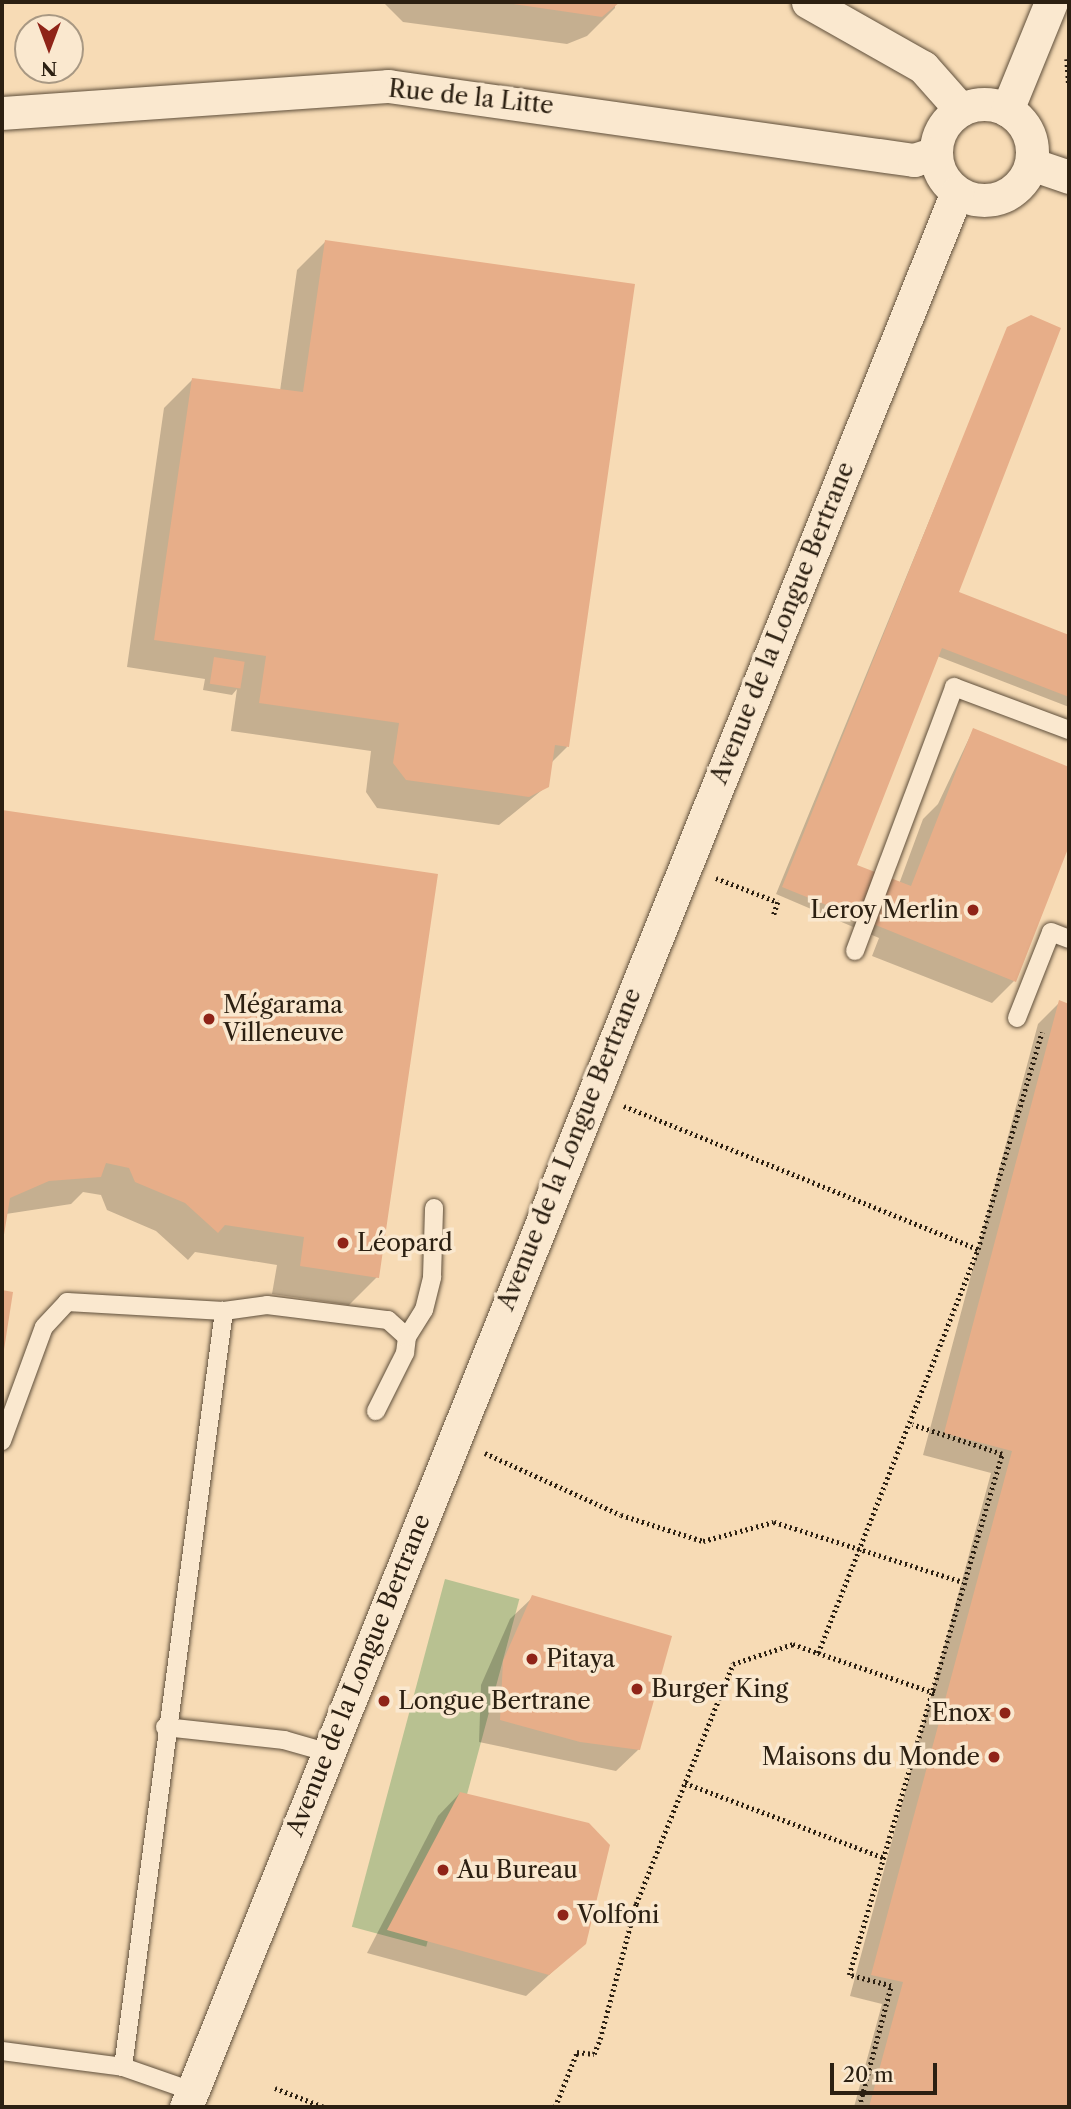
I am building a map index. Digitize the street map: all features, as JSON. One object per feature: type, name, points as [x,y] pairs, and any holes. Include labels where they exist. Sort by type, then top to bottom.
[{"type":"street","points":[[808,2],[923,67],[961,110]]},
{"type":"street","points":[[1007,110],[1025,53],[1051,2]]},
{"type":"street","name":"Rue de la Litte","points":[[2,113],[388,86],[914,160],[936,153]]},
{"type":"street","points":[[992,104],[1007,110],[1028,132],[1031,164],[1001,197],[957,192],[936,153],[942,128],[961,110],[992,104]]},
{"type":"street","points":[[1031,164],[1069,177]]},
{"type":"street","name":"Avenue de la Longue Bertrane","points":[[189,2099],[326,1752],[957,192]]},
{"type":"lane","points":[[855,951],[954,687],[1069,730]]},
{"type":"lane","points":[[1017,1018],[1051,932],[1069,939]]},
{"type":"lane","points":[[376,1411],[407,1337],[424,1310],[432,1277],[434,1208]]},
{"type":"lane","points":[[4,1441],[44,1327],[67,1302],[224,1311],[267,1305],[388,1320],[407,1337]]},
{"type":"lane","points":[[123,2067],[165,1727],[224,1311]]},
{"type":"lane","points":[[165,1727],[284,1740],[326,1752]]},
{"type":"lane","points":[[2,2051],[123,2067],[189,2099]]},
{"type":"path","points":[[1069,55],[1069,85]]},
{"type":"path","points":[[715,877],[778,902],[773,917]]},
{"type":"path","points":[[818,1653],[914,1425],[978,1249],[1044,1029],[1017,1018]]},
{"type":"path","points":[[623,1106],[978,1249]]},
{"type":"path","points":[[859,2107],[891,1986],[849,1975],[935,1693],[963,1582],[1002,1454],[914,1425]]},
{"type":"path","points":[[484,1453],[621,1515],[703,1541],[774,1522],[860,1554],[963,1582]]},
{"type":"path","points":[[555,2107],[577,2052],[594,2054],[636,1904],[733,1664],[793,1644],[935,1693]]},
{"type":"path","points":[[685,1783],[885,1858]]},
{"type":"path","points":[[275,2088],[324,2107]]},
{"type":"green space","points":[[445,1579],[519,1599],[426,1947],[352,1927]]},
{"type":"building","points":[[500,2],[620,2],[602,17]]},
{"type":"building","points":[[325,240],[635,284],[569,747],[555,745],[549,787],[529,797],[406,780],[393,763],[399,723],[259,703],[266,656],[154,640],[192,378],[303,392]]},
{"type":"building","points":[[1031,315],[1061,328],[959,592],[1069,635],[1069,697],[942,648],[857,865],[911,886],[973,728],[1069,767],[1069,846],[1016,982],[782,887],[1007,327]]},
{"type":"building","points":[[214,657],[245,662],[240,689],[210,684]]},
{"type":"building","name":"Mégarama Villeneuve","points":[[2,810],[438,874],[379,1278],[300,1266],[304,1237],[225,1225],[218,1233],[185,1203],[135,1182],[129,1168],[106,1163],[101,1177],[49,1181],[10,1198],[2,1247]]},
{"type":"building","name":"Enox","points":[[1059,1000],[1069,1004],[1069,2107],[869,2107],[903,1982],[871,1975],[1012,1451],[944,1433]]},
{"type":"building","points":[[2,1290],[13,1292],[3,1356],[2,1356]]},
{"type":"building","points":[[532,1595],[672,1636],[640,1750],[580,1742],[500,1720],[503,1661]]},
{"type":"building","points":[[460,1792],[589,1823],[610,1845],[586,1944],[549,1975],[387,1930]]},
{"type":"place","name":"Leroy Merlin","points":[[973,910]]},
{"type":"place","name":"Mégarama Villeneuve","points":[[209,1019]]},
{"type":"place","name":"Léopard","points":[[343,1243]]},
{"type":"place","name":"Pitaya","points":[[532,1659]]},
{"type":"place","name":"Burger King","points":[[637,1689]]},
{"type":"place","name":"Longue Bertrane","points":[[384,1701]]},
{"type":"place","name":"Enox","points":[[1005,1713]]},
{"type":"place","name":"Maisons du Monde","points":[[994,1757]]},
{"type":"place","name":"Au Bureau","points":[[443,1870]]},
{"type":"place","name":"Volfoni","points":[[563,1915]]}]
